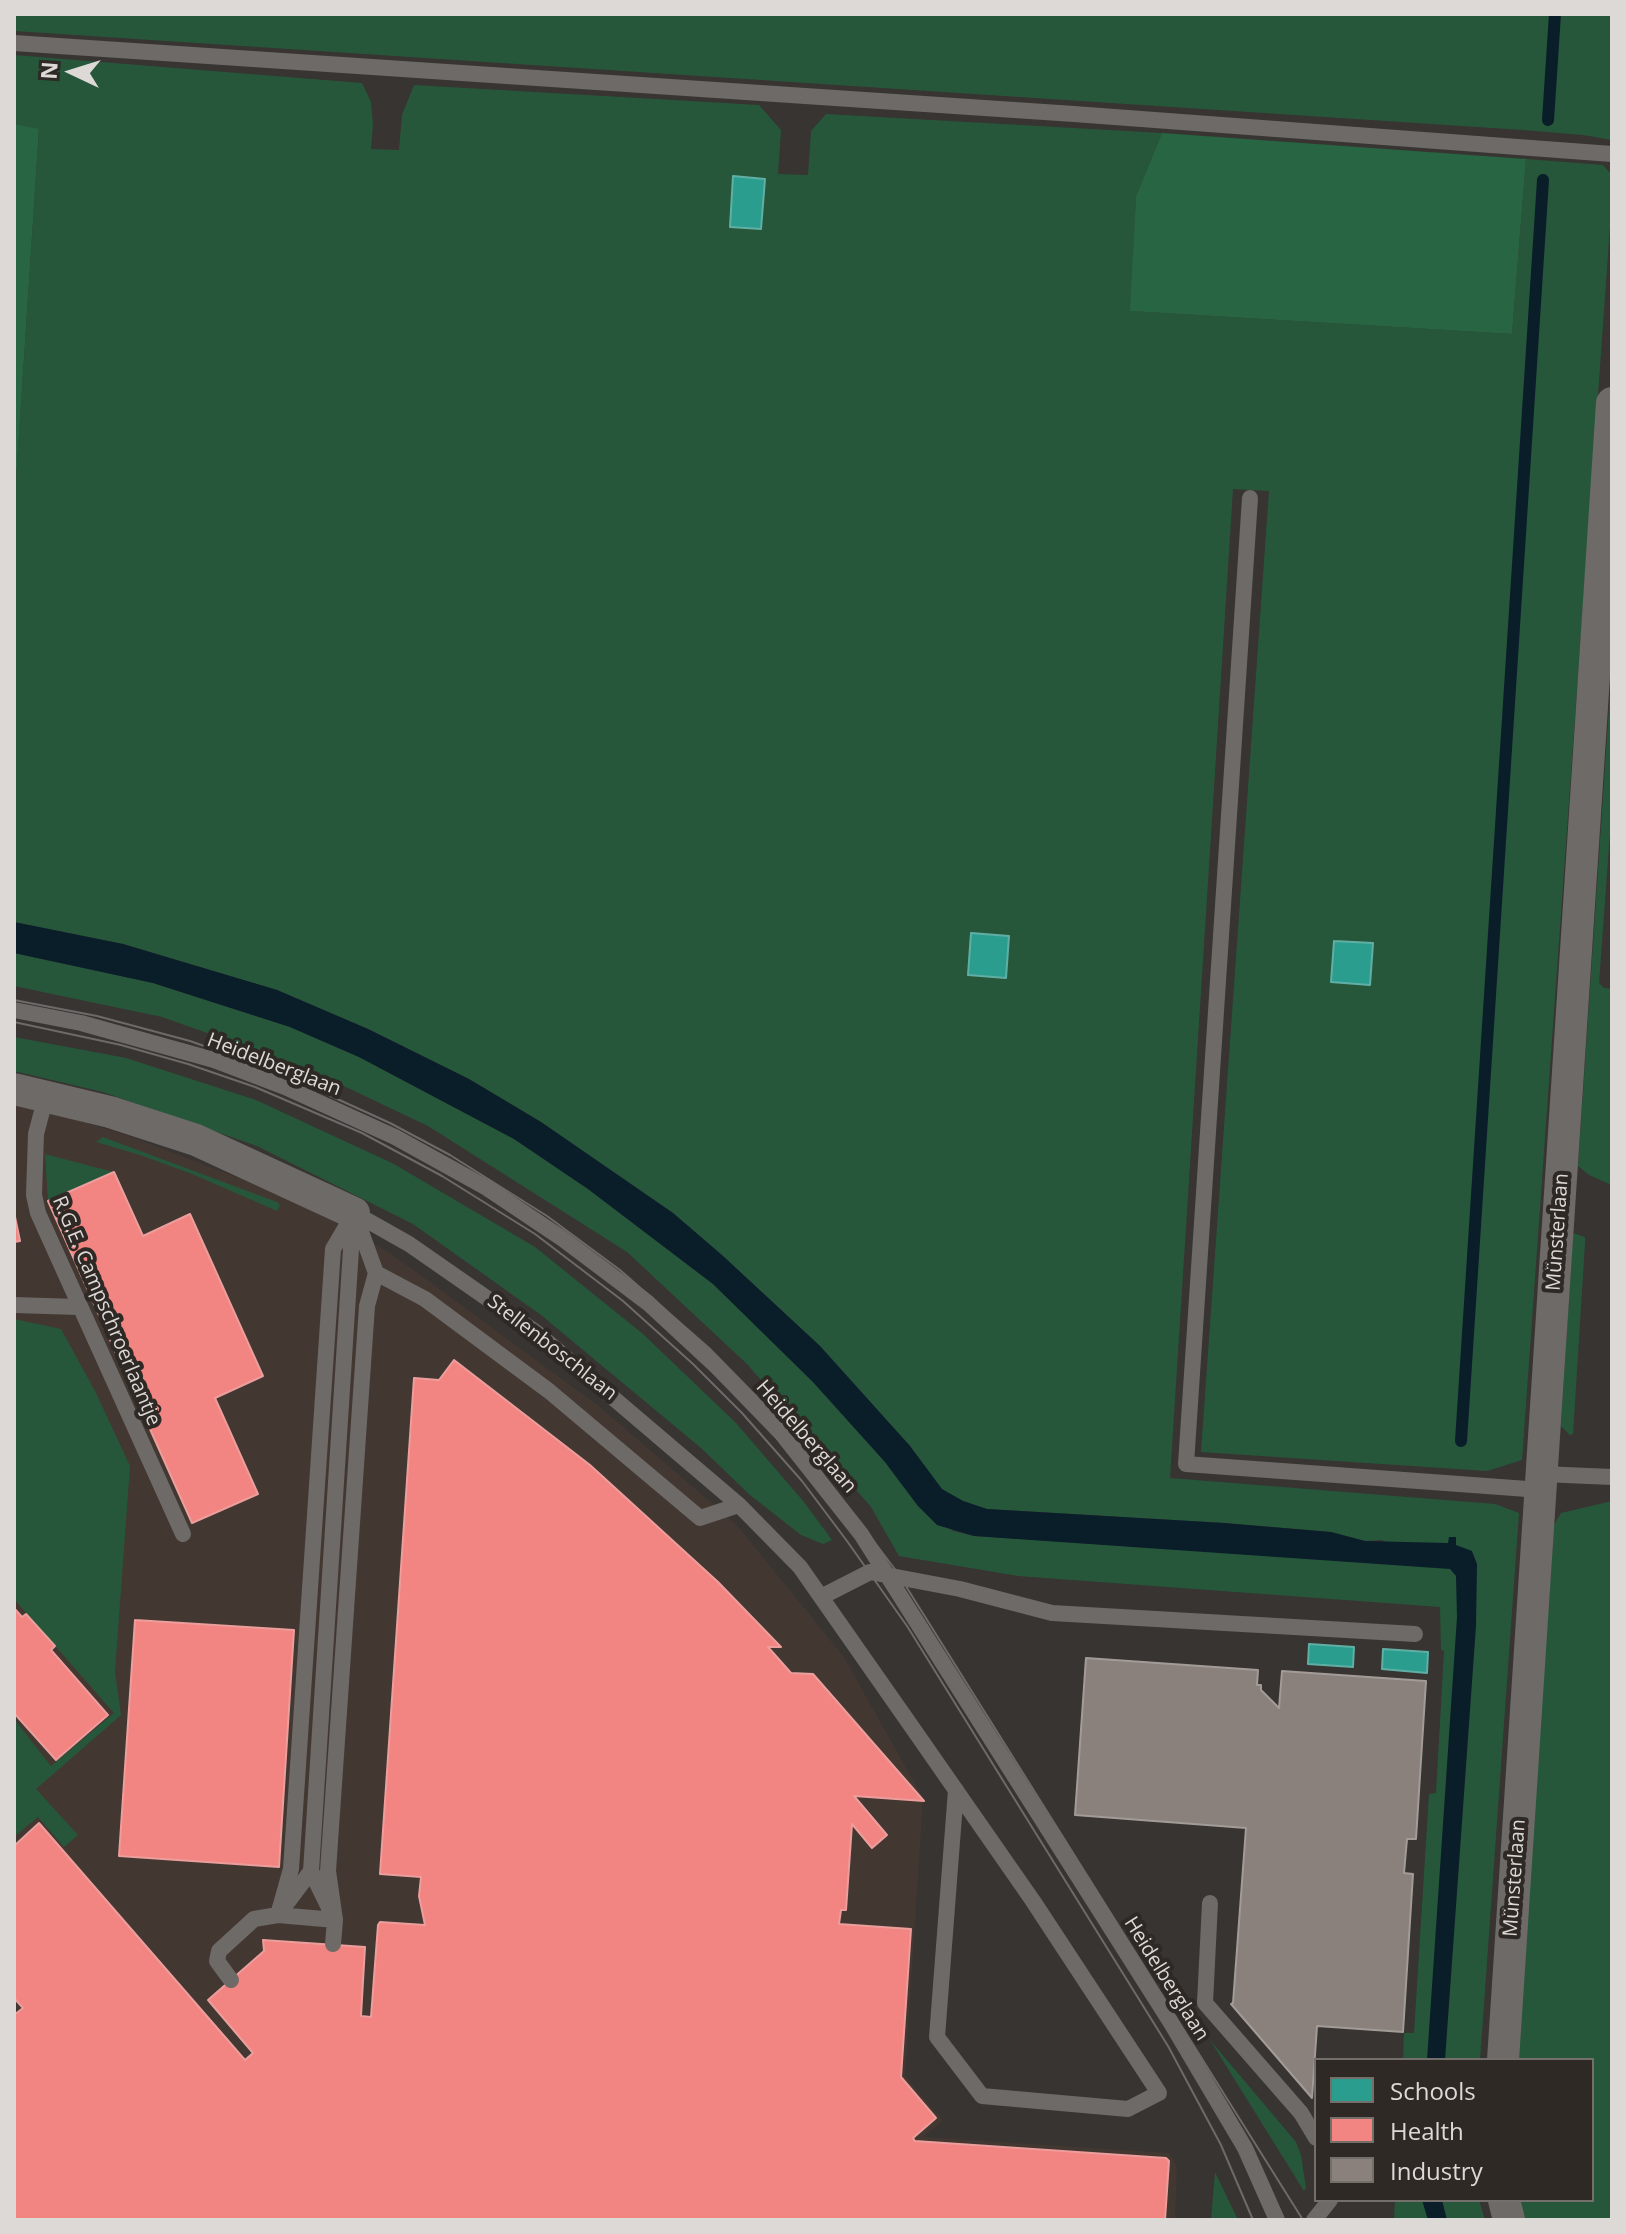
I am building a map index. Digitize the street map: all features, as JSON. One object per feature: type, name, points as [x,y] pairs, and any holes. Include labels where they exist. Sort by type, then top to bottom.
[{"type":"street","name":"Münsterlaan","points":[[1503,2058],[1612,403]]},
{"type":"street","name":"Stellenboschlaan","points":[[14,1089],[110,1112],[196,1140],[354,1213]]},
{"type":"lane","points":[[14,43],[1074,114],[1612,154]]},
{"type":"lane","points":[[1250,498],[1186,1464],[1541,1482],[1612,1477]]},
{"type":"lane","name":"Heidelberglaan","points":[[14,1010],[81,1023],[214,1060],[285,1087],[395,1137],[487,1188],[563,1239],[648,1303],[717,1367],[782,1434],[861,1534],[1171,2023],[1245,2148],[1277,2220]]},
{"type":"lane","name":"R.G.E. Campschroerlaantje","points":[[46,1096],[36,1134],[34,1195],[38,1213],[183,1534]]},
{"type":"lane","points":[[333,1944],[335,1920],[328,1871],[367,1306],[376,1273],[354,1213]]},
{"type":"lane","points":[[335,1920],[311,1871],[354,1213]]},
{"type":"lane","points":[[278,1915],[291,1869],[333,1249],[354,1213]]},
{"type":"lane","name":"Stellenboschlaan","points":[[354,1213],[409,1244],[537,1333],[739,1505],[800,1567],[956,1790],[1033,1901],[1159,2093],[1128,2109],[982,2096],[937,2037],[956,1790]]},
{"type":"lane","name":"Stellenboschlaan","points":[[376,1273],[425,1299],[549,1391],[700,1518],[739,1505]]},
{"type":"lane","points":[[14,1305],[78,1307]]},
{"type":"lane","points":[[821,1597],[870,1572],[960,1589],[1052,1613],[1415,1634]]},
{"type":"lane","points":[[278,1915],[311,1871]]},
{"type":"lane","name":"Heidelberglaan","points":[[1210,1903],[1205,2003],[1301,2113],[1314,2135]]},
{"type":"lane","points":[[231,1980],[217,1961],[219,1951],[254,1919],[278,1915],[335,1920]]},
{"type":"lane","points":[[1314,2220],[1328,2202]]},
{"type":"shaded area","points":[[14,1100],[129,1136],[326,1211],[404,1263],[600,1407],[736,1524],[844,1657],[923,1798],[905,2076],[943,2121],[923,2137],[1169,2153],[1177,2166],[1175,2220],[14,2220]]},
{"type":"green space","points":[[14,14],[1612,14],[1612,140],[1523,130],[14,31]]},
{"type":"green space","points":[[14,55],[362,83],[371,102],[371,149],[399,150],[402,115],[414,85],[759,105],[781,130],[778,174],[808,175],[811,131],[826,114],[1162,133],[1136,196],[1131,311],[1512,334],[1526,159],[1603,165],[1610,173],[1612,198],[1522,1460],[1487,1471],[1201,1452],[1269,491],[1233,489],[1170,1478],[1495,1504],[1519,1513],[1480,2058],[1403,2058],[1404,2033],[1414,2033],[1429,1794],[1436,1793],[1444,1651],[1441,1650],[1440,1607],[1018,1576],[899,1556],[871,1507],[747,1364],[627,1252],[428,1126],[306,1068],[162,1017],[14,986],[14,953],[153,983],[290,1027],[359,1057],[514,1139],[588,1189],[713,1284],[813,1382],[885,1462],[918,1506],[953,1531],[974,1536],[1429,1566],[1382,1540],[1365,1541],[1331,1532],[987,1509],[963,1501],[942,1490],[910,1446],[820,1346],[723,1256],[673,1213],[541,1122],[469,1079],[368,1029],[277,990],[123,944],[14,922],[14,511],[39,130],[14,124]]},
{"type":"green space","points":[[14,124],[39,129],[14,511]]},
{"type":"green space","points":[[1162,133],[1526,159],[1512,334],[1130,311],[1136,196]]},
{"type":"green space","points":[[1612,664],[1612,805],[1599,983],[1604,988],[1612,989],[1612,1185],[1589,1175],[1578,1166]]},
{"type":"green space","points":[[14,1037],[126,1058],[256,1100],[394,1164],[535,1247],[643,1334],[736,1423],[804,1502],[832,1540],[823,1544],[801,1535],[750,1495],[701,1448],[541,1315],[413,1224],[257,1146],[103,1092],[14,1071]]},
{"type":"green space","points":[[103,1137],[280,1205],[277,1211],[192,1174],[96,1142]]},
{"type":"green space","points":[[45,1154],[75,1162],[114,1172],[48,1201]]},
{"type":"green space","points":[[1573,1233],[1585,1237],[1585,1243],[1573,1434],[1570,1435],[1561,1426]]},
{"type":"green space","points":[[14,1319],[61,1329],[96,1393],[130,1466],[115,1672],[121,1715],[36,1789],[78,1835],[64,1847],[38,1817],[14,1837],[14,1719],[51,1766],[114,1713],[14,1599]]},
{"type":"green space","points":[[1612,1502],[1612,2220],[1523,2220],[1518,2202],[1594,2202],[1594,2058],[1517,2058],[1554,1525],[1561,1513]]},
{"type":"green space","points":[[1210,2040],[1296,2142],[1301,2155],[1304,2191]]},
{"type":"green space","points":[[1215,2172],[1238,2220],[1211,2220]]},
{"type":"green space","points":[[1395,2202],[1480,2202],[1485,2220],[1394,2220]]},
{"type":"water","points":[[14,922],[123,944],[277,990],[368,1029],[469,1079],[541,1122],[673,1213],[820,1346],[910,1446],[942,1489],[963,1501],[987,1509],[1331,1532],[1365,1541],[1448,1543],[1449,1537],[1456,1537],[1456,1545],[1472,1551],[1477,1564],[1476,1626],[1445,2058],[1427,2058],[1457,1617],[1456,1576],[1450,1569],[974,1536],[937,1525],[813,1382],[713,1284],[588,1189],[514,1139],[359,1057],[290,1027],[153,983],[14,953]]},
{"type":"water","points":[[1423,2202],[1442,2202],[1447,2220],[1428,2220]]},
{"type":"building: Schools","points":[[733,176],[765,179],[761,229],[730,227]]},
{"type":"building: Schools","points":[[971,933],[1009,936],[1006,978],[968,975]]},
{"type":"building: Schools","points":[[1334,941],[1373,943],[1370,985],[1331,982]]},
{"type":"building: Schools","points":[[1309,1644],[1354,1647],[1353,1667],[1308,1664]]},
{"type":"building: Schools","points":[[1383,1649],[1428,1652],[1427,1673],[1382,1669]]},
{"type":"building: Health","points":[[114,1172],[143,1236],[190,1214],[263,1376],[215,1398],[258,1494],[192,1523],[48,1201]]},
{"type":"building: Health","points":[[14,1212],[20,1241],[14,1242]]},
{"type":"building: Health","points":[[454,1360],[590,1465],[718,1582],[781,1647],[768,1647],[791,1673],[813,1674],[924,1801],[854,1796],[887,1835],[872,1848],[852,1824],[846,1910],[841,1910],[839,1924],[911,1929],[901,2077],[936,2118],[913,2138],[915,2141],[1166,2158],[1169,2161],[1165,2220],[14,2220],[14,2015],[23,2008],[14,1998],[14,1846],[39,1823],[245,2060],[253,2053],[208,2000],[264,1951],[263,1940],[365,1947],[361,2016],[371,2017],[378,1925],[380,1922],[425,1925],[419,1896],[421,1877],[380,1874],[414,1378],[439,1380]]},
{"type":"building: Health","points":[[14,1608],[22,1617],[26,1614],[55,1646],[51,1650],[108,1715],[56,1760],[14,1713]]},
{"type":"building: Health","points":[[135,1620],[294,1630],[279,1867],[119,1856]]},
{"type":"building: Industry","points":[[1086,1658],[1258,1670],[1257,1685],[1261,1685],[1261,1690],[1279,1708],[1282,1671],[1426,1681],[1416,1839],[1407,1839],[1404,1873],[1413,1874],[1403,2032],[1317,2026],[1312,2098],[1231,2004],[1246,1828],[1075,1815]]},
{"type":"waterway","points":[[1548,120],[1555,14]]},
{"type":"waterway","points":[[1461,1441],[1543,180]]},
{"type":"tram line","points":[[14,1000],[97,1016],[190,1041],[280,1073],[390,1123],[450,1155],[547,1216],[620,1270],[709,1348],[807,1453],[897,1572],[1303,2220]]},
{"type":"tram line","points":[[14,1022],[121,1045],[188,1064],[255,1087],[362,1133],[442,1176],[535,1234],[623,1301],[693,1364],[742,1413],[802,1481],[907,1626],[1168,2046],[1221,2145],[1253,2220]]}]
